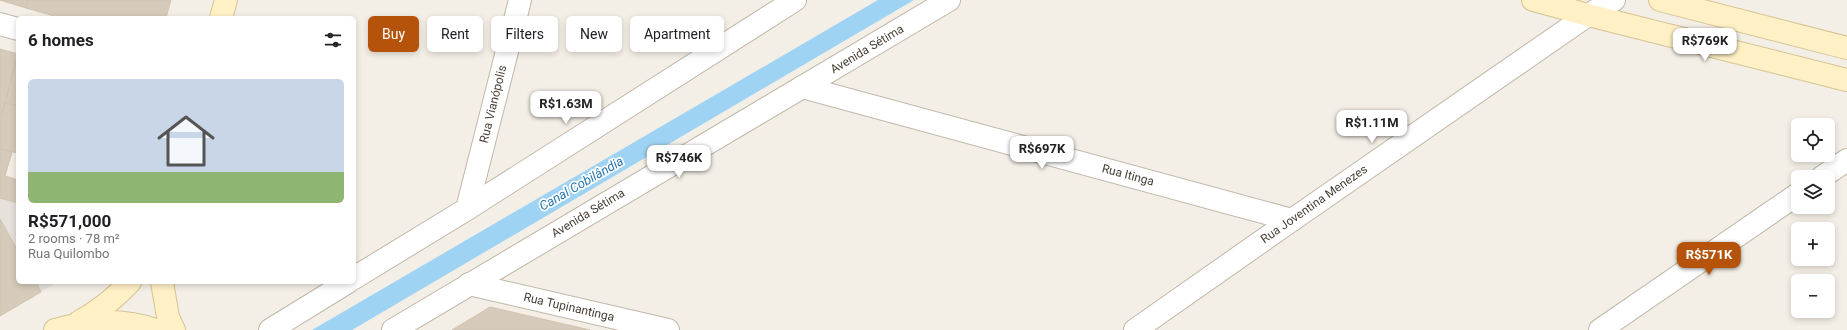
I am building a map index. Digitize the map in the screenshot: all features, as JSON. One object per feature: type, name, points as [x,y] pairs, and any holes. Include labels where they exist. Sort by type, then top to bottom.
[{"type":"street","points":[[222,16],[226,0]]},
{"type":"street","name":"Rua Vianópolis","points":[[467,209],[520,0]]},
{"type":"street","points":[[356,277],[467,209],[795,0]]},
{"type":"street","name":"Avenida Sétima","points":[[393,330],[949,0]]},
{"type":"street","points":[[1533,0],[1847,80]]},
{"type":"street","name":"Rua Joventina Menezes","points":[[1145,327],[1292,220],[1588,15],[1614,0]]},
{"type":"street","points":[[1660,0],[1847,48]]},
{"type":"street","points":[[0,24],[16,28]]},
{"type":"street","name":"Rua Itinga","points":[[802,87],[1292,220]]},
{"type":"street","points":[[1832,170],[1847,160]]},
{"type":"street","points":[[1600,330],[1630,320],[1791,199]]},
{"type":"street","points":[[55,330],[76,323],[98,311],[117,296],[128,284]]},
{"type":"street","points":[[162,284],[168,316],[174,330]]},
{"type":"street","points":[[270,330],[345,284]]},
{"type":"street","name":"Rua Tupinantinga","points":[[469,284],[668,330]]},
{"type":"street","points":[[76,323],[102,321],[128,322],[156,330]]},
{"type":"shaded area","points":[[0,198],[16,202],[16,284],[55,284],[0,316]]},
{"type":"water","name":"Canal Cobilândia","points":[[878,0],[914,0],[352,330],[312,330]]},
{"type":"building","points":[[0,0],[28,0],[26,8]]},
{"type":"building","points":[[28,0],[171,0],[167,16],[54,16],[26,8]]},
{"type":"building","points":[[0,49],[16,53],[16,61],[0,120]]},
{"type":"building","points":[[16,63],[16,106],[5,103]]},
{"type":"building","points":[[5,103],[16,106],[16,153],[0,149],[0,120]]},
{"type":"building","points":[[0,149],[12,152],[5,176],[16,179],[16,202],[0,198]]},
{"type":"building","points":[[0,219],[16,247],[16,284],[37,284],[41,292],[0,316]]},
{"type":"building","points":[[490,307],[590,330],[452,330]]}]
